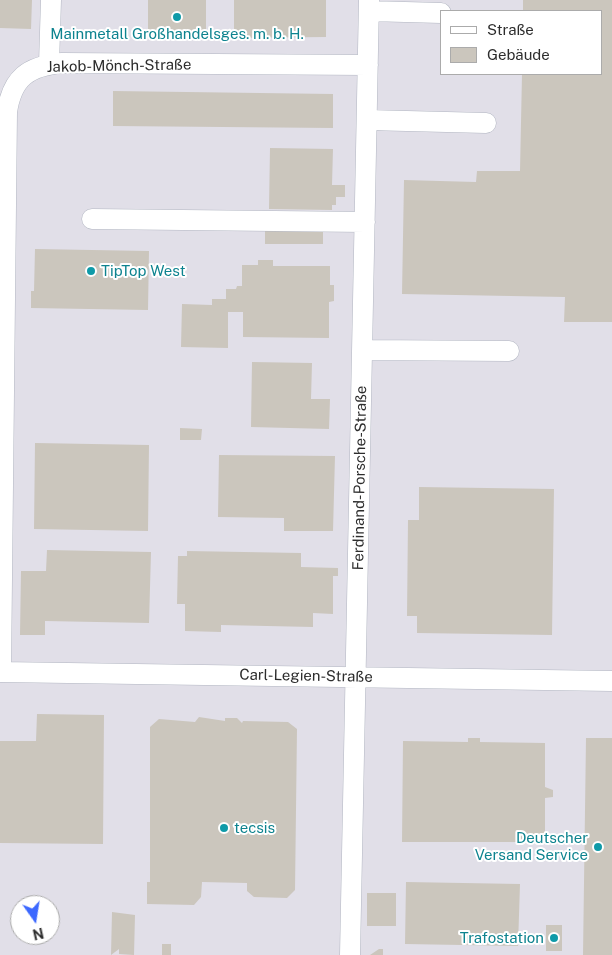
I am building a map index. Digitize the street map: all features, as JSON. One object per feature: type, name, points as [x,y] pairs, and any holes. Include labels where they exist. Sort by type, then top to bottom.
[{"type":"street","points":[[49,64],[51,0]]},
{"type":"street","points":[[369,5],[440,13]]},
{"type":"street","name":"Ferdinand-Porsche-Straße","points":[[350,955],[364,350],[369,5]]},
{"type":"street","name":"Jakob-Mönch-Straße","points":[[0,672],[7,112],[13,87],[20,78],[49,64],[368,65]]},
{"type":"street","points":[[367,120],[486,123]]},
{"type":"street","points":[[92,219],[365,222]]},
{"type":"street","points":[[364,350],[509,351]]},
{"type":"street","name":"Carl-Legien-Straße","points":[[0,672],[612,681]]},
{"type":"shaded area","points":[[0,0],[612,0],[612,955],[0,955]]},
{"type":"building","points":[[0,0],[32,0],[31,29],[0,28]]},
{"type":"building","name":"Mainmetall Großhandelsges. m. b. H.","points":[[148,0],[206,0],[206,34],[148,34]]},
{"type":"building","points":[[234,0],[326,0],[326,37],[234,38]]},
{"type":"building","points":[[523,0],[612,0],[612,322],[564,322],[565,297],[402,294],[404,180],[476,182],[477,171],[520,171],[522,75],[602,75],[602,10],[523,10]]},
{"type":"building","points":[[113,91],[333,94],[333,128],[113,126]]},
{"type":"building","points":[[270,148],[333,149],[332,185],[345,185],[345,197],[336,197],[336,205],[332,205],[332,210],[269,209]]},
{"type":"building","points":[[265,229],[323,229],[323,244],[265,244]]},
{"type":"building","name":"TipTop West","points":[[35,249],[149,251],[148,310],[31,308],[31,291],[34,291]]},
{"type":"building","points":[[258,260],[273,260],[273,266],[330,266],[330,285],[334,285],[334,301],[329,302],[329,338],[243,337],[243,312],[228,312],[228,348],[181,347],[182,304],[212,305],[212,299],[226,299],[226,289],[236,289],[237,286],[242,286],[242,265],[258,265]]},
{"type":"building","points":[[252,362],[312,363],[311,399],[330,399],[329,429],[251,427]]},
{"type":"building","points":[[180,428],[202,429],[201,440],[180,440]]},
{"type":"building","points":[[35,443],[149,445],[148,531],[34,529]]},
{"type":"building","points":[[219,455],[335,456],[333,531],[284,531],[284,518],[218,517]]},
{"type":"building","points":[[419,487],[554,489],[552,635],[417,633],[417,616],[407,616],[408,520],[419,520]]},
{"type":"building","points":[[47,550],[151,552],[149,623],[45,621],[45,635],[20,635],[21,571],[46,571]]},
{"type":"building","points":[[187,551],[301,553],[301,567],[338,568],[338,576],[333,576],[333,614],[313,613],[313,627],[221,625],[221,632],[185,631],[185,604],[177,604],[178,556],[187,556]]},
{"type":"building","points":[[37,714],[104,715],[103,844],[0,843],[0,741],[36,741]]},
{"type":"building","name":"tecsis","points":[[199,717],[225,721],[225,718],[237,718],[242,723],[243,721],[288,722],[297,729],[295,890],[287,898],[254,897],[247,891],[247,883],[202,882],[201,897],[194,905],[147,904],[147,882],[150,882],[150,727],[159,719],[195,722]]},
{"type":"building","points":[[468,738],[480,738],[480,742],[545,743],[545,787],[553,790],[553,797],[545,798],[545,842],[402,842],[403,741],[468,742]]},
{"type":"building","name":"Deutscher Versand Service","points":[[586,738],[612,738],[612,955],[583,955]]},
{"type":"building","points":[[406,882],[520,884],[518,946],[405,944]]},
{"type":"building","points":[[367,893],[396,893],[396,926],[367,926]]},
{"type":"building","points":[[112,912],[135,915],[134,955],[119,954],[119,949],[111,955]]},
{"type":"building","name":"Trafostation","points":[[546,925],[562,925],[562,951],[546,951]]},
{"type":"building","points":[[162,944],[171,944],[171,955],[162,955]]},
{"type":"building","points":[[379,949],[383,949],[383,955],[370,955]]},
{"type":"place","name":"Mainmetall Großhandelsges. m. b. H.","points":[[177,17]]},
{"type":"place","name":"TipTop West","points":[[91,271]]},
{"type":"place","name":"tecsis","points":[[224,828]]},
{"type":"place","name":"Deutscher Versand Service","points":[[598,847]]},
{"type":"place","name":"Trafostation","points":[[554,938]]}]
